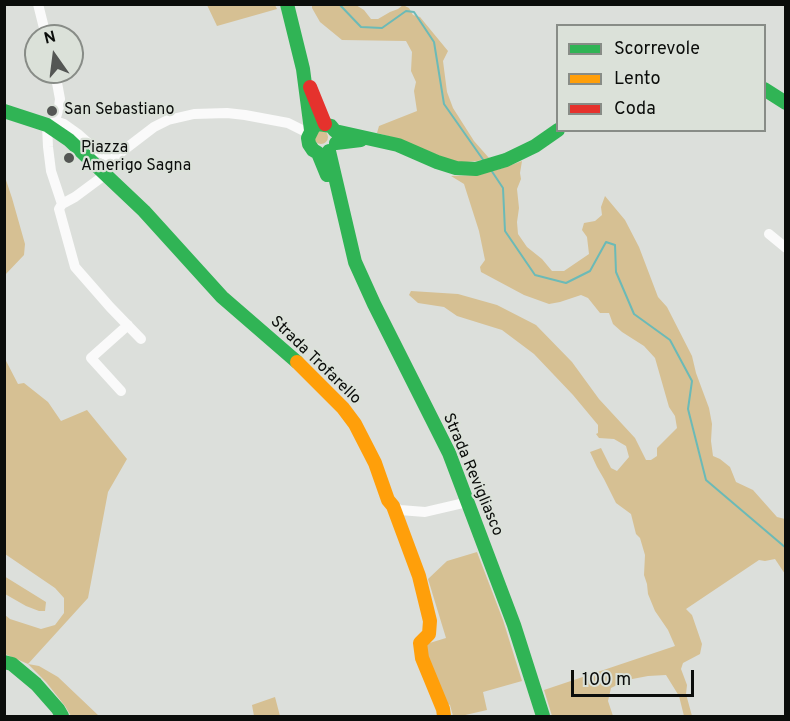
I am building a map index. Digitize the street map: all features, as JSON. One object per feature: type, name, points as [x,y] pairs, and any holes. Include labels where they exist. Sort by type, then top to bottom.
[{"type":"street","points":[[38,4],[43,24]]},
{"type":"street","points":[[287,4],[303,69],[329,140]]},
{"type":"street","name":"Strada Revigliasco","points":[[303,69],[310,132],[309,144],[313,150],[329,140],[355,262],[449,453],[514,625],[543,717]]},
{"type":"street","points":[[57,84],[59,107],[51,123],[48,147],[51,171],[62,204]]},
{"type":"street","points":[[766,90],[786,103]]},
{"type":"street","points":[[4,111],[64,124],[97,151],[110,157],[120,153],[146,132],[168,120],[194,114],[245,115],[288,123],[310,132],[314,126],[329,140],[370,139],[398,145],[456,168],[477,169],[501,162],[536,146],[556,131]]},
{"type":"street","points":[[51,123],[106,174],[59,208],[75,267],[141,339]]},
{"type":"street","name":"Strada Trofarello","points":[[106,174],[144,211],[222,297],[301,366],[343,408],[363,439],[375,463],[388,500],[393,506],[419,576],[430,621],[429,634],[420,643],[422,658],[443,709],[444,717]]},
{"type":"street","points":[[769,234],[786,248]]},
{"type":"street","points":[[121,391],[91,358],[128,325]]},
{"type":"street","points":[[393,506],[400,510],[425,512],[468,502]]},
{"type":"street","points":[[4,662],[12,664],[36,684],[58,709],[62,717]]},
{"type":"shaded area","points":[[207,5],[275,5],[277,9],[217,26]]},
{"type":"shaded area","points":[[312,5],[356,5],[364,10],[371,19],[378,19],[403,5],[409,8],[413,15],[420,17],[448,51],[443,61],[447,92],[453,108],[474,141],[489,158],[457,163],[399,139],[377,133],[379,126],[417,111],[414,91],[416,82],[411,71],[412,52],[406,41],[342,40],[320,22]]},
{"type":"shaded area","points":[[321,130],[326,132],[328,137],[326,142],[321,144],[316,142],[314,137],[316,132]]},
{"type":"shaded area","points":[[522,161],[521,179],[517,189],[518,234],[527,247],[552,271],[564,271],[589,254],[587,237],[582,230],[584,223],[595,221],[602,215],[601,207],[605,196],[625,220],[639,247],[658,297],[667,307],[692,356],[709,408],[713,456],[730,467],[736,482],[753,490],[777,517],[785,519],[785,574],[775,559],[759,560],[686,609],[692,615],[702,644],[700,654],[683,663],[681,669],[687,685],[686,694],[692,716],[684,716],[679,696],[666,675],[627,680],[611,688],[608,701],[613,716],[552,716],[544,690],[675,646],[648,594],[644,575],[645,555],[631,514],[616,503],[590,452],[601,448],[611,468],[617,471],[629,457],[626,446],[614,439],[599,438],[596,434],[598,425],[573,395],[534,354],[502,330],[457,316],[444,307],[418,303],[409,295],[411,291],[458,294],[497,305],[536,325],[572,362],[599,399],[635,438],[646,460],[657,456],[657,448],[677,428],[655,358],[644,346],[622,332],[613,324],[609,313],[600,313],[588,298],[581,295],[549,304],[524,295],[481,272],[480,267],[485,260],[479,231],[464,184],[451,176],[478,175]]},
{"type":"shaded area","points":[[5,177],[25,244],[24,255],[5,275]]},
{"type":"shaded area","points":[[4,357],[18,384],[24,383],[48,402],[61,421],[87,410],[127,459],[108,492],[88,598],[28,664],[5,654],[5,615],[10,619],[41,629],[55,625],[64,613],[64,598],[55,588],[5,554]]},
{"type":"shaded area","points":[[477,552],[503,620],[522,681],[483,692],[487,710],[453,716],[423,645],[446,638],[428,579],[447,561]]},
{"type":"shaded area","points":[[4,576],[46,602],[45,611],[26,606],[5,594]]},
{"type":"shaded area","points":[[28,664],[39,666],[58,677],[99,716],[71,716],[46,682]]},
{"type":"shaded area","points":[[275,697],[280,716],[254,716],[252,705]]},
{"type":"waterway","points":[[339,4],[361,27],[382,28],[406,11],[414,12],[434,42],[444,104],[484,161]]},
{"type":"waterway","points":[[491,170],[503,188],[505,231],[535,275],[566,283],[590,271],[606,242],[615,245],[616,272],[634,314],[670,340],[692,381],[688,409],[706,480],[786,548]]},
{"type":"traffic: fast","points":[[287,4],[303,69],[311,130]]},
{"type":"traffic: fast","points":[[766,90],[786,103]]},
{"type":"traffic: fast","points":[[4,111],[47,125],[69,140],[144,211],[222,297],[297,362]]},
{"type":"traffic: fast","points":[[327,175],[318,153],[313,150],[308,138],[314,126],[319,124],[331,126],[335,131],[398,145],[456,168],[476,169],[506,160],[535,146],[556,131]]},
{"type":"traffic: fast","points":[[336,143],[361,140]]},
{"type":"traffic: fast","points":[[329,151],[355,262],[449,453],[514,625],[543,716]]},
{"type":"traffic: fast","points":[[4,662],[12,664],[36,684],[62,716]]},
{"type":"traffic: slow","points":[[297,362],[343,408],[355,424],[375,463],[388,500],[393,506],[419,576],[430,621],[429,634],[420,643],[422,658],[444,716]]},
{"type":"traffic: jam","points":[[310,87],[325,124]]},
{"type":"place","name":"San Sebastiano","points":[[52,111]]},
{"type":"place","name":"Piazza Amerigo Sagna","points":[[69,158]]}]
